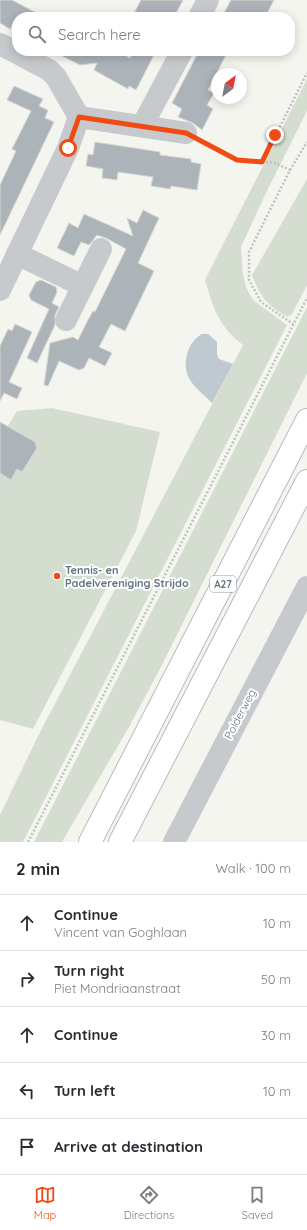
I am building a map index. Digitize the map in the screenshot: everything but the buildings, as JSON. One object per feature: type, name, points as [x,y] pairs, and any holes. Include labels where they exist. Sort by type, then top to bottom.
[{"type":"highway","name":"A27","points":[[90,842],[307,420]]},
{"type":"highway","name":"A27","points":[[120,842],[307,481]]},
{"type":"street","points":[[202,12],[208,0]]},
{"type":"street","points":[[0,44],[12,50]]},
{"type":"street","points":[[0,290],[68,148],[79,117],[56,77],[49,70],[23,56]]},
{"type":"street","points":[[142,126],[179,56]]},
{"type":"street","points":[[79,117],[186,133]]},
{"type":"street","points":[[66,320],[101,249]]},
{"type":"street","points":[[17,254],[83,286]]},
{"type":"street","name":"Polderweg","points":[[174,842],[307,587]]},
{"type":"path","points":[[262,162],[307,73]]},
{"type":"path","points":[[186,133],[237,160],[275,163],[290,170]]},
{"type":"path","points":[[293,324],[261,302],[249,280],[249,252],[290,170],[307,142]]},
{"type":"path","points":[[28,842],[307,298]]},
{"type":"shaded area","points":[[307,79],[307,111],[241,247],[243,274],[246,287],[253,300],[287,325],[23,842],[0,842],[0,815],[38,736],[243,345],[222,324],[214,308],[205,280]]},
{"type":"shaded area","points":[[307,179],[307,285],[292,314],[287,317],[265,300],[261,295],[252,275]]},
{"type":"shaded area","points":[[307,307],[307,373],[162,665],[129,727],[62,842],[34,842]]},
{"type":"shaded area","points":[[202,334],[208,334],[217,342],[217,354],[219,359],[233,364],[212,403],[192,383],[187,374],[186,368],[189,348]]},
{"type":"shaded area","name":"Tennis- en Padelvereniging Strijdo","points":[[52,408],[160,432],[136,531],[33,729],[0,720],[0,439],[17,411]]},
{"type":"place","name":"Tennis- en Padelvereniging Strijdo","points":[[57,576]]},
{"type":"route","points":[[68,148],[79,117],[186,133],[237,160],[262,162],[275,135]]}]
